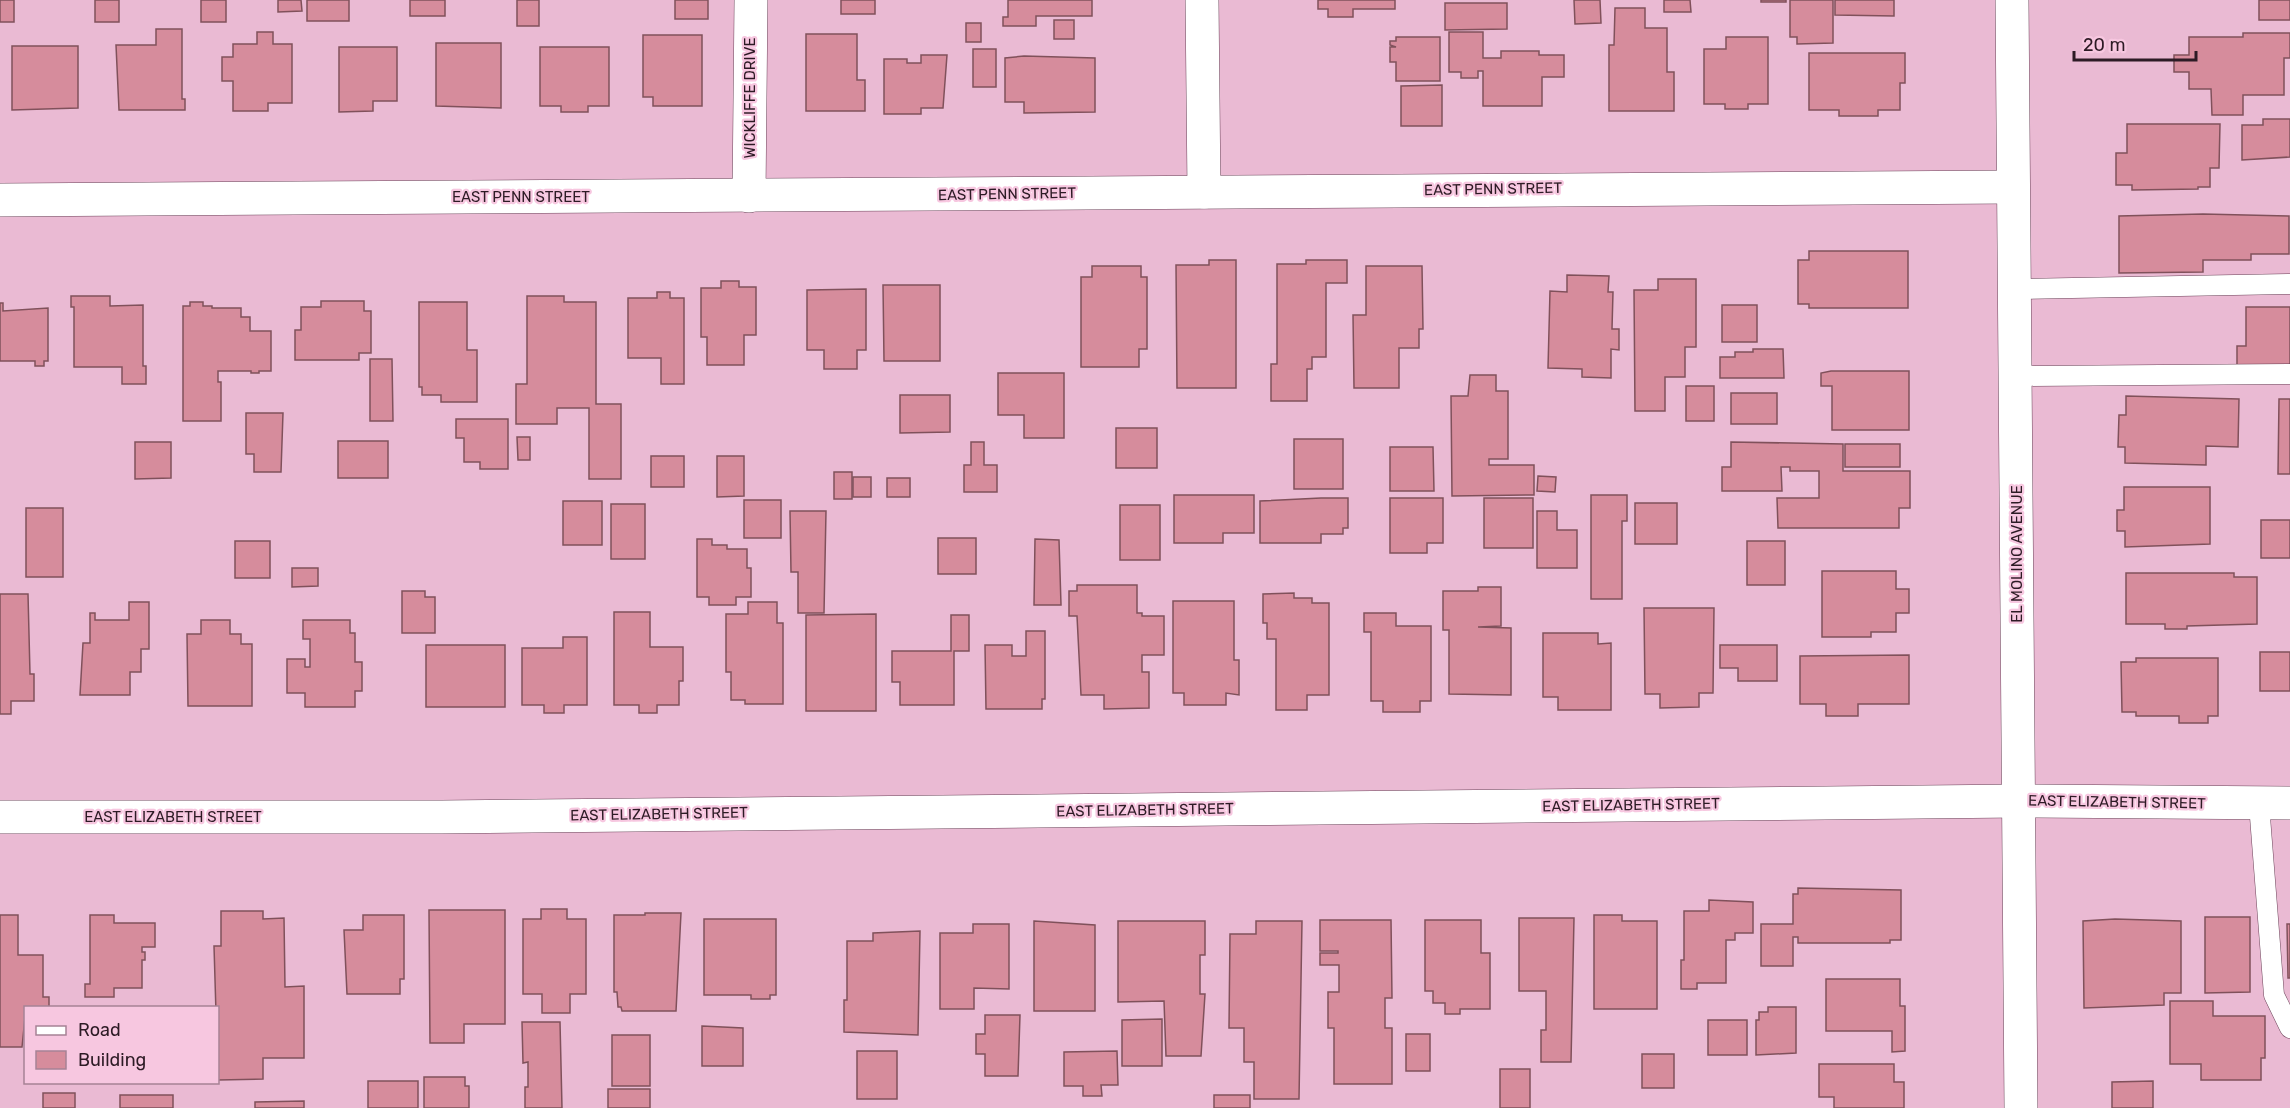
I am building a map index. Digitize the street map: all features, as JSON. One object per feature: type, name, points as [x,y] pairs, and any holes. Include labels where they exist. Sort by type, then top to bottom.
[{"type":"street","name":"WICKLIFFE DRIVE","points":[[749,195],[750,0]]},
{"type":"street","points":[[1202,0],[1204,192]]},
{"type":"street","name":"EL MOLINO AVENUE","points":[[2012,0],[2021,1108]]},
{"type":"street","name":"EAST PENN STREET","points":[[0,200],[2013,187]]},
{"type":"street","name":"EAST ELIZABETH STREET","points":[[0,817],[442,817],[2019,801],[2274,803]]},
{"type":"lane","points":[[2014,289],[2290,284]]},
{"type":"lane","points":[[2016,376],[2290,374]]},
{"type":"lane","points":[[2274,803],[2274,995],[2290,1028]]},
{"type":"building","points":[[0,0],[14,0],[14,22],[0,22]]},
{"type":"building","points":[[95,0],[119,0],[119,22],[95,22]]},
{"type":"building","points":[[201,0],[226,0],[226,22],[201,22]]},
{"type":"building","points":[[278,0],[301,0],[302,11],[278,12]]},
{"type":"building","points":[[307,0],[349,0],[349,21],[307,21]]},
{"type":"building","points":[[410,0],[445,0],[445,16],[410,16]]},
{"type":"building","points":[[517,0],[539,0],[539,26],[517,26]]},
{"type":"building","points":[[675,0],[708,0],[708,19],[675,19]]},
{"type":"building","points":[[841,0],[875,0],[875,14],[841,14]]},
{"type":"building","points":[[1008,0],[1092,0],[1092,16],[1036,16],[1036,26],[1003,26],[1003,17],[1008,17]]},
{"type":"building","points":[[1318,0],[1395,0],[1395,9],[1353,9],[1353,17],[1328,17],[1328,9],[1318,9]]},
{"type":"building","points":[[1574,0],[1600,0],[1601,23],[1575,24]]},
{"type":"building","points":[[1664,0],[1690,0],[1691,12],[1664,12]]},
{"type":"building","points":[[1761,0],[1786,0],[1786,2],[1761,2]]},
{"type":"building","points":[[1790,0],[1833,0],[1833,43],[1797,44],[1797,37],[1790,37]]},
{"type":"building","points":[[1835,0],[1894,0],[1894,16],[1835,15]]},
{"type":"building","points":[[2259,0],[2290,0],[2290,20],[2259,20]]},
{"type":"building","points":[[1445,3],[1507,3],[1507,29],[1445,30]]},
{"type":"building","points":[[1615,8],[1645,8],[1645,28],[1667,28],[1667,72],[1674,72],[1674,111],[1609,111],[1609,45],[1614,45]]},
{"type":"building","points":[[1054,20],[1074,20],[1074,39],[1054,39]]},
{"type":"building","points":[[966,23],[981,23],[981,42],[966,42]]},
{"type":"building","points":[[156,29],[182,29],[182,99],[185,99],[185,110],[119,110],[116,45],[156,45]]},
{"type":"building","points":[[257,32],[273,32],[273,44],[292,44],[292,103],[268,103],[268,111],[233,111],[233,81],[222,81],[222,57],[233,57],[233,44],[257,44]]},
{"type":"building","points":[[1449,32],[1483,32],[1483,58],[1501,58],[1501,51],[1539,51],[1539,55],[1564,55],[1564,77],[1542,77],[1542,106],[1483,106],[1483,71],[1478,71],[1478,78],[1461,78],[1461,72],[1449,72]]},
{"type":"building","points":[[2243,33],[2290,33],[2290,58],[2284,58],[2284,95],[2243,95],[2243,115],[2212,115],[2211,89],[2189,89],[2189,72],[2174,72],[2174,55],[2189,55],[2189,37],[2243,37]]},
{"type":"building","points":[[806,34],[857,34],[857,80],[865,80],[865,111],[806,111]]},
{"type":"building","points":[[643,35],[702,35],[702,106],[653,106],[653,97],[643,97]]},
{"type":"building","points":[[1396,37],[1440,37],[1440,81],[1396,81],[1396,62],[1390,62],[1390,47],[1396,47],[1390,45],[1390,41],[1396,41]]},
{"type":"building","points":[[1726,37],[1768,37],[1768,104],[1748,104],[1748,109],[1725,109],[1725,104],[1704,104],[1704,49],[1726,49]]},
{"type":"building","points":[[436,43],[501,43],[501,108],[436,106]]},
{"type":"building","points":[[12,46],[78,46],[78,108],[12,110]]},
{"type":"building","points":[[339,47],[397,47],[397,101],[373,101],[373,111],[339,112]]},
{"type":"building","points":[[540,47],[609,47],[609,106],[588,106],[588,112],[561,112],[561,106],[540,106]]},
{"type":"building","points":[[973,49],[996,49],[996,87],[973,87]]},
{"type":"building","points":[[1809,53],[1905,53],[1905,83],[1900,83],[1900,110],[1878,110],[1878,116],[1839,116],[1839,110],[1809,110]]},
{"type":"building","points":[[921,55],[947,55],[943,108],[921,108],[921,114],[884,114],[884,59],[907,59],[907,63],[921,63]]},
{"type":"building","points":[[1024,56],[1095,58],[1095,112],[1024,113],[1024,102],[1005,102],[1005,58]]},
{"type":"building","points":[[1442,85],[1442,126],[1401,126],[1401,86]]},
{"type":"building","points":[[2263,119],[2290,119],[2290,157],[2242,160],[2242,125],[2263,125]]},
{"type":"building","points":[[2127,124],[2220,124],[2219,168],[2210,168],[2210,187],[2132,190],[2132,185],[2116,185],[2116,153],[2127,153]]},
{"type":"building","points":[[2203,214],[2289,216],[2289,254],[2251,254],[2251,260],[2203,260],[2203,272],[2119,273],[2119,216]]},
{"type":"building","points":[[1809,251],[1908,251],[1908,308],[1809,308],[1809,304],[1798,304],[1798,260],[1809,260]]},
{"type":"building","points":[[1209,260],[1236,260],[1236,388],[1177,388],[1176,265],[1209,265]]},
{"type":"building","points":[[1306,260],[1347,260],[1347,283],[1326,283],[1326,357],[1312,357],[1312,369],[1307,369],[1307,401],[1271,401],[1271,364],[1277,364],[1277,264],[1306,264]]},
{"type":"building","points":[[1092,266],[1141,266],[1141,277],[1147,277],[1147,349],[1139,349],[1139,367],[1081,367],[1081,277],[1092,277]]},
{"type":"building","points":[[1366,266],[1422,266],[1423,329],[1419,329],[1419,348],[1399,348],[1399,388],[1354,388],[1353,315],[1366,315]]},
{"type":"building","points":[[1567,275],[1609,276],[1608,292],[1613,292],[1612,329],[1619,329],[1619,350],[1611,349],[1611,378],[1582,377],[1582,369],[1548,368],[1550,291],[1567,292]]},
{"type":"building","points":[[1658,279],[1696,279],[1696,347],[1685,347],[1685,377],[1665,377],[1665,411],[1635,411],[1634,290],[1658,290]]},
{"type":"building","points":[[721,281],[739,281],[739,287],[756,287],[756,335],[744,335],[744,365],[707,365],[707,337],[701,337],[701,288],[721,288]]},
{"type":"building","points":[[883,285],[940,285],[940,361],[884,361]]},
{"type":"building","points":[[866,289],[866,350],[857,350],[857,369],[824,369],[824,350],[807,350],[807,290]]},
{"type":"building","points":[[657,292],[670,292],[670,298],[684,298],[684,384],[661,384],[661,358],[628,358],[628,298],[657,298]]},
{"type":"building","points":[[71,296],[110,296],[110,306],[143,305],[143,366],[146,366],[146,384],[122,384],[122,367],[74,367],[74,307],[71,307]]},
{"type":"building","points":[[527,296],[564,296],[564,302],[596,302],[596,404],[621,404],[621,479],[589,479],[589,408],[557,408],[557,424],[516,424],[516,384],[527,384]]},
{"type":"building","points":[[321,301],[364,301],[364,311],[371,311],[371,353],[359,353],[359,360],[295,360],[295,330],[301,330],[301,307],[321,307]]},
{"type":"building","points":[[190,302],[203,302],[203,306],[212,306],[212,308],[241,308],[241,317],[250,317],[250,331],[271,331],[271,371],[251,373],[251,371],[218,371],[218,382],[221,382],[221,421],[183,421],[183,306],[190,306]]},
{"type":"building","points":[[419,302],[467,302],[467,350],[477,350],[477,402],[441,402],[441,395],[422,395],[422,387],[419,387]]},
{"type":"building","points":[[0,303],[3,303],[3,311],[48,308],[48,361],[44,361],[44,366],[35,366],[35,361],[0,361]]},
{"type":"building","points":[[1722,305],[1757,305],[1757,342],[1722,342]]},
{"type":"building","points":[[2246,307],[2290,307],[2290,365],[2237,365],[2237,346],[2246,346]]},
{"type":"building","points":[[1753,349],[1783,349],[1784,378],[1720,378],[1720,357],[1735,357],[1735,352],[1753,352]]},
{"type":"building","points":[[370,359],[392,359],[393,421],[370,421]]},
{"type":"building","points":[[1909,371],[1909,430],[1832,430],[1832,386],[1821,386],[1821,373]]},
{"type":"building","points":[[998,373],[1064,373],[1064,438],[1024,438],[1024,415],[998,415]]},
{"type":"building","points":[[1470,375],[1496,375],[1496,391],[1508,391],[1508,459],[1489,459],[1489,465],[1534,465],[1534,495],[1452,496],[1451,396],[1468,396]]},
{"type":"building","points":[[1686,386],[1714,386],[1714,421],[1686,421]]},
{"type":"building","points":[[1731,393],[1777,393],[1777,424],[1731,424]]},
{"type":"building","points":[[900,395],[950,395],[950,432],[900,433]]},
{"type":"building","points":[[2126,396],[2239,399],[2238,447],[2206,446],[2206,465],[2125,463],[2125,447],[2118,447],[2119,415],[2126,415]]},
{"type":"building","points":[[2279,399],[2290,399],[2290,474],[2278,474]]},
{"type":"building","points":[[246,413],[283,413],[281,472],[254,472],[254,454],[246,454]]},
{"type":"building","points":[[456,419],[508,419],[508,469],[480,469],[480,462],[464,462],[464,438],[456,438]]},
{"type":"building","points":[[1116,428],[1157,428],[1157,468],[1116,468]]},
{"type":"building","points":[[517,437],[530,437],[530,460],[518,460]]},
{"type":"building","points":[[1294,439],[1343,439],[1343,489],[1294,489]]},
{"type":"building","points":[[338,441],[388,441],[388,478],[338,478]]},
{"type":"building","points":[[135,442],[171,442],[171,478],[135,479]]},
{"type":"building","points":[[971,442],[984,442],[984,465],[997,465],[997,492],[964,492],[964,465],[971,465]]},
{"type":"building","points":[[1731,442],[1843,444],[1843,471],[1910,471],[1910,508],[1899,508],[1899,528],[1778,528],[1777,498],[1819,498],[1819,471],[1790,471],[1790,467],[1781,467],[1782,491],[1722,491],[1722,467],[1731,467]]},
{"type":"building","points":[[1845,444],[1900,444],[1900,467],[1845,467]]},
{"type":"building","points":[[1390,447],[1433,447],[1434,491],[1390,491]]},
{"type":"building","points":[[651,456],[684,456],[684,487],[651,487]]},
{"type":"building","points":[[717,456],[744,456],[744,496],[717,497]]},
{"type":"building","points":[[834,472],[852,472],[852,499],[834,499]]},
{"type":"building","points":[[1538,476],[1556,477],[1555,492],[1537,491]]},
{"type":"building","points":[[853,477],[871,477],[871,497],[853,497]]},
{"type":"building","points":[[887,478],[910,478],[910,497],[887,497]]},
{"type":"building","points":[[2124,487],[2210,487],[2210,544],[2125,547],[2125,531],[2117,531],[2117,510],[2124,510]]},
{"type":"building","points":[[1174,495],[1254,495],[1254,533],[1223,533],[1223,543],[1174,543]]},
{"type":"building","points":[[1591,495],[1627,495],[1627,521],[1622,521],[1622,599],[1591,599]]},
{"type":"building","points":[[1348,498],[1348,528],[1343,528],[1343,534],[1321,534],[1321,543],[1260,543],[1260,501]]},
{"type":"building","points":[[1390,498],[1443,498],[1443,543],[1427,543],[1427,553],[1390,553]]},
{"type":"building","points":[[1484,498],[1533,498],[1533,548],[1484,548]]},
{"type":"building","points":[[744,500],[781,500],[781,538],[744,538]]},
{"type":"building","points":[[563,501],[602,501],[602,545],[563,545]]},
{"type":"building","points":[[1635,503],[1677,503],[1677,544],[1635,544]]},
{"type":"building","points":[[611,504],[645,504],[645,559],[611,559]]},
{"type":"building","points":[[1120,505],[1160,505],[1160,560],[1120,560]]},
{"type":"building","points":[[26,508],[63,508],[63,577],[26,577]]},
{"type":"building","points":[[790,511],[826,511],[824,613],[798,613],[798,572],[791,572]]},
{"type":"building","points":[[1537,511],[1557,511],[1557,530],[1577,530],[1577,568],[1537,568]]},
{"type":"building","points":[[2261,520],[2290,520],[2290,558],[2261,558]]},
{"type":"building","points":[[938,538],[976,538],[976,574],[938,574]]},
{"type":"building","points":[[697,539],[712,539],[712,545],[727,545],[727,549],[747,549],[747,568],[751,568],[751,597],[736,597],[736,605],[709,605],[709,597],[697,597]]},
{"type":"building","points":[[1035,539],[1059,540],[1061,605],[1034,605]]},
{"type":"building","points":[[235,541],[270,541],[270,578],[235,578]]},
{"type":"building","points":[[1747,541],[1785,541],[1785,585],[1747,585]]},
{"type":"building","points":[[292,568],[318,568],[318,586],[292,587]]},
{"type":"building","points":[[1822,571],[1896,571],[1896,589],[1909,589],[1909,613],[1896,613],[1896,632],[1871,632],[1871,637],[1822,637]]},
{"type":"building","points":[[2126,573],[2234,573],[2234,577],[2257,577],[2257,624],[2187,626],[2187,629],[2165,629],[2165,624],[2126,624]]},
{"type":"building","points":[[1077,585],[1137,585],[1137,613],[1142,613],[1142,616],[1164,616],[1164,655],[1142,655],[1142,672],[1149,672],[1149,708],[1104,709],[1104,695],[1081,695],[1077,616],[1069,616],[1069,591],[1077,591]]},
{"type":"building","points":[[1478,587],[1501,587],[1501,626],[1478,627],[1511,628],[1511,695],[1449,694],[1449,630],[1443,630],[1443,591],[1478,591]]},
{"type":"building","points":[[402,591],[425,591],[425,597],[435,597],[435,633],[402,633]]},
{"type":"building","points":[[1294,593],[1294,598],[1312,598],[1312,603],[1329,603],[1329,695],[1307,695],[1307,710],[1276,710],[1276,639],[1267,639],[1267,623],[1263,623],[1263,594]]},
{"type":"building","points":[[0,594],[28,594],[30,674],[34,674],[34,701],[11,701],[11,714],[0,714]]},
{"type":"building","points":[[1173,601],[1234,601],[1234,660],[1239,660],[1239,695],[1226,693],[1226,705],[1184,705],[1184,693],[1173,693]]},
{"type":"building","points":[[129,602],[149,602],[149,649],[141,649],[141,672],[130,672],[130,695],[80,695],[83,643],[90,643],[90,613],[95,613],[95,620],[129,620]]},
{"type":"building","points":[[748,602],[777,602],[777,623],[783,623],[783,704],[745,704],[745,700],[731,700],[731,672],[726,672],[726,614],[748,614]]},
{"type":"building","points":[[1644,608],[1714,608],[1713,693],[1699,693],[1699,707],[1660,708],[1660,694],[1645,694]]},
{"type":"building","points":[[614,612],[650,612],[650,647],[683,647],[683,681],[679,681],[679,705],[657,705],[657,713],[639,713],[639,705],[614,705]]},
{"type":"building","points":[[1364,613],[1396,613],[1396,626],[1431,626],[1431,701],[1420,701],[1420,712],[1383,712],[1383,701],[1371,701],[1371,632],[1364,632]]},
{"type":"building","points":[[876,614],[876,711],[806,711],[806,615]]},
{"type":"building","points":[[951,615],[969,615],[969,651],[954,651],[954,705],[900,705],[900,682],[892,682],[892,651],[951,651]]},
{"type":"building","points":[[201,620],[230,620],[230,634],[241,634],[241,644],[252,644],[252,706],[188,706],[187,634],[201,634]]},
{"type":"building","points":[[303,620],[350,620],[350,633],[355,633],[355,662],[362,662],[362,691],[355,691],[355,707],[305,707],[305,693],[287,693],[287,659],[305,659],[305,667],[310,667],[310,639],[303,639]]},
{"type":"building","points":[[1026,631],[1045,631],[1045,699],[1042,699],[1042,709],[986,709],[985,645],[1012,645],[1012,656],[1026,656]]},
{"type":"building","points":[[1543,633],[1598,633],[1598,644],[1611,643],[1611,710],[1558,710],[1558,697],[1543,697]]},
{"type":"building","points":[[563,637],[587,637],[587,705],[564,705],[564,713],[544,713],[544,705],[522,705],[522,648],[563,648]]},
{"type":"building","points":[[426,645],[505,645],[505,707],[426,707]]},
{"type":"building","points":[[1720,645],[1777,645],[1777,681],[1738,681],[1738,668],[1720,668]]},
{"type":"building","points":[[2260,652],[2290,652],[2290,691],[2260,691]]},
{"type":"building","points":[[1909,655],[1909,704],[1858,704],[1858,716],[1826,716],[1826,704],[1800,704],[1800,656]]},
{"type":"building","points":[[2136,658],[2218,658],[2218,716],[2208,716],[2208,723],[2179,723],[2179,716],[2136,716],[2136,712],[2122,712],[2121,662],[2136,662]]},
{"type":"building","points":[[1798,888],[1901,890],[1901,940],[1890,940],[1890,943],[1798,943],[1798,937],[1793,937],[1793,966],[1761,966],[1761,924],[1793,924],[1793,894],[1798,894]]},
{"type":"building","points":[[1709,900],[1753,902],[1753,933],[1735,933],[1735,940],[1726,940],[1726,983],[1697,983],[1697,989],[1681,989],[1681,960],[1684,960],[1684,911],[1709,911]]},
{"type":"building","points":[[541,909],[567,909],[567,919],[586,919],[586,994],[570,994],[570,1013],[542,1013],[542,994],[523,994],[523,919],[541,919]]},
{"type":"building","points":[[429,910],[505,910],[505,1024],[464,1024],[464,1043],[430,1043]]},
{"type":"building","points":[[221,911],[263,911],[263,919],[284,918],[285,987],[304,986],[304,1058],[263,1058],[263,1079],[219,1080],[219,1006],[216,1006],[214,946],[221,946]]},
{"type":"building","points":[[645,913],[681,913],[676,1011],[622,1011],[621,1007],[618,1007],[617,992],[614,992],[614,915],[645,915]]},
{"type":"building","points":[[0,915],[18,915],[18,955],[43,955],[43,997],[49,997],[49,1006],[24,1006],[22,1047],[0,1047]]},
{"type":"building","points":[[90,915],[114,915],[114,923],[155,923],[155,947],[142,947],[145,960],[142,960],[142,988],[114,988],[114,997],[85,997],[85,984],[90,984]]},
{"type":"building","points":[[363,915],[404,915],[404,979],[400,979],[400,994],[347,994],[344,930],[363,930]]},
{"type":"building","points":[[1594,915],[1622,915],[1622,921],[1657,921],[1657,1009],[1594,1009]]},
{"type":"building","points":[[2205,917],[2250,917],[2250,992],[2205,993]]},
{"type":"building","points":[[1519,918],[1574,918],[1571,1062],[1541,1062],[1541,1030],[1546,1030],[1546,991],[1519,991]]},
{"type":"building","points":[[704,919],[776,919],[776,995],[770,995],[770,999],[751,999],[751,995],[704,995]]},
{"type":"building","points":[[2115,919],[2181,921],[2181,993],[2164,993],[2164,1005],[2084,1008],[2083,921]]},
{"type":"building","points":[[1320,920],[1391,920],[1392,998],[1385,998],[1385,1028],[1392,1028],[1392,1084],[1334,1084],[1334,1028],[1328,1028],[1328,992],[1339,992],[1339,965],[1320,965],[1320,953],[1338,953],[1338,951],[1320,951]]},
{"type":"building","points":[[1425,920],[1481,920],[1481,953],[1490,953],[1490,1009],[1460,1009],[1460,1014],[1445,1014],[1445,1003],[1433,1003],[1433,991],[1425,991]]},
{"type":"building","points":[[1034,921],[1095,925],[1095,1011],[1034,1011]]},
{"type":"building","points":[[1118,921],[1205,921],[1205,955],[1200,955],[1200,994],[1205,994],[1201,1056],[1166,1056],[1164,1001],[1118,1002]]},
{"type":"building","points":[[1256,921],[1302,921],[1299,1099],[1254,1099],[1254,1062],[1244,1062],[1244,1028],[1229,1028],[1230,934],[1256,934]]},
{"type":"building","points":[[973,924],[1009,924],[1009,989],[974,988],[974,1009],[940,1009],[940,933],[973,933]]},
{"type":"building","points":[[2287,924],[2290,924],[2290,978],[2288,978]]},
{"type":"building","points":[[920,931],[918,1035],[844,1032],[844,1000],[847,1000],[847,941],[873,941],[873,933]]},
{"type":"building","points":[[1826,979],[1900,979],[1900,1006],[1905,1006],[1905,1051],[1892,1052],[1892,1031],[1826,1031]]},
{"type":"building","points":[[2170,1001],[2213,1001],[2213,1016],[2265,1016],[2265,1058],[2261,1058],[2261,1080],[2201,1080],[2201,1064],[2170,1064]]},
{"type":"building","points":[[1768,1007],[1796,1007],[1796,1053],[1756,1055],[1756,1020],[1759,1020],[1759,1012],[1768,1012]]},
{"type":"building","points":[[985,1015],[1020,1015],[1018,1076],[985,1076],[985,1054],[976,1054],[976,1034],[985,1034]]},
{"type":"building","points":[[1162,1019],[1162,1066],[1122,1066],[1122,1020]]},
{"type":"building","points":[[1708,1020],[1747,1020],[1747,1055],[1708,1055]]},
{"type":"building","points":[[522,1022],[560,1022],[562,1108],[525,1108],[528,1062],[523,1063]]},
{"type":"building","points":[[702,1026],[743,1028],[743,1066],[702,1066]]},
{"type":"building","points":[[1406,1034],[1430,1034],[1430,1071],[1406,1071]]},
{"type":"building","points":[[612,1035],[650,1035],[650,1086],[612,1086]]},
{"type":"building","points":[[857,1051],[897,1051],[897,1099],[857,1099]]},
{"type":"building","points":[[1117,1051],[1118,1085],[1101,1085],[1102,1096],[1083,1096],[1083,1086],[1064,1086],[1064,1052]]},
{"type":"building","points":[[1642,1054],[1674,1054],[1674,1088],[1642,1088]]},
{"type":"building","points":[[1819,1064],[1894,1064],[1894,1082],[1904,1082],[1904,1108],[1834,1108],[1834,1097],[1819,1097]]},
{"type":"building","points":[[1500,1069],[1530,1069],[1530,1108],[1500,1108]]},
{"type":"building","points":[[424,1077],[465,1077],[465,1086],[469,1086],[469,1108],[424,1108]]},
{"type":"building","points":[[368,1081],[418,1081],[418,1108],[368,1108]]},
{"type":"building","points":[[2153,1081],[2153,1108],[2112,1108],[2112,1082]]},
{"type":"building","points":[[608,1089],[650,1089],[650,1108],[608,1108]]},
{"type":"building","points":[[43,1093],[75,1093],[75,1108],[43,1108]]},
{"type":"building","points":[[120,1095],[173,1095],[173,1108],[120,1108]]},
{"type":"building","points":[[1214,1095],[1250,1095],[1250,1108],[1214,1108]]},
{"type":"building","points":[[304,1101],[304,1108],[255,1108],[255,1102]]}]
